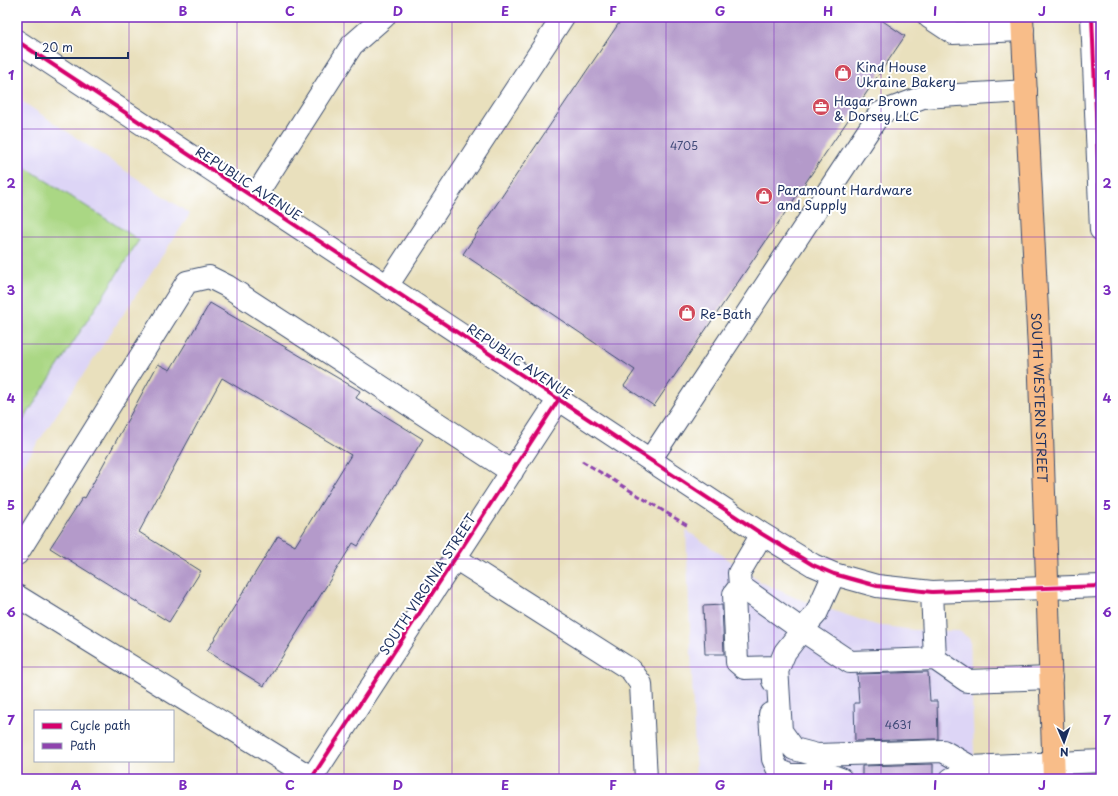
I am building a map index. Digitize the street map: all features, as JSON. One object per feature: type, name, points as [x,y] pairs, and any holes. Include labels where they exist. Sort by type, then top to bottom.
[{"type":"main road","name":"SOUTH WESTERN STREET","points":[[1022,24],[1039,350],[1054,771]]},
{"type":"street","points":[[254,198],[352,45],[384,17]]},
{"type":"street","points":[[387,286],[563,17]]},
{"type":"street","points":[[929,17],[953,33],[1022,24]]},
{"type":"street","points":[[1092,17],[1101,230]]},
{"type":"street","name":"REPUBLIC AVENUE","points":[[17,41],[792,553],[834,574],[877,586],[932,592],[1101,586]]},
{"type":"street","points":[[650,460],[880,113],[923,97],[1026,91]]},
{"type":"street","points":[[17,554],[187,282],[209,277],[233,290],[512,472]]},
{"type":"street","name":"SOUTH VIRGINIA STREET","points":[[311,779],[559,399]]},
{"type":"street","points":[[762,534],[739,573],[740,586],[734,594],[737,662],[744,668],[777,667]]},
{"type":"street","points":[[455,558],[631,670],[640,684],[646,779]]},
{"type":"street","points":[[834,574],[816,614],[785,652],[777,667],[769,691],[773,759],[778,770],[790,775],[830,775],[841,779]]},
{"type":"street","points":[[740,586],[850,662],[935,659],[967,681],[1051,678]]},
{"type":"street","points":[[932,592],[935,659]]},
{"type":"street","points":[[17,596],[311,779]]},
{"type":"street","points":[[777,667],[781,730],[794,748],[818,755],[943,752],[971,767],[1054,771],[1101,761]]},
{"type":"street","points":[[951,779],[971,767]]},
{"type":"shaded area","points":[[17,98],[190,214],[17,474]]},
{"type":"shaded area","points":[[686,530],[761,582],[796,598],[876,625],[914,630],[959,631],[970,639],[975,779],[696,779]]},
{"type":"green space","points":[[17,162],[139,240],[17,430]]},
{"type":"building","points":[[623,17],[877,17],[905,36],[654,406],[624,386],[635,370],[463,254]]},
{"type":"building","points":[[210,303],[360,391],[356,398],[423,439],[358,546],[353,543],[264,686],[207,651],[278,536],[295,546],[351,455],[222,378],[139,532],[201,571],[169,622],[50,548],[83,497],[85,498],[158,364],[170,370]]},
{"type":"building","points":[[722,605],[724,654],[705,654],[703,606]]},
{"type":"building","points":[[928,672],[930,701],[937,701],[938,739],[855,741],[854,703],[859,703],[857,674]]},
{"type":"building","points":[[933,764],[933,779],[862,779],[862,766]]},
{"type":"marked path","points":[[582,461],[688,526]]},
{"type":"cycle path","points":[[1092,17],[1101,230]]},
{"type":"cycle path","points":[[17,41],[762,534],[813,565],[834,574],[877,586],[932,592],[1101,586]]},
{"type":"cycle path","points":[[311,779],[559,399]]},
{"type":"place","name":"Kind House Ukraine Bakery","points":[[843,73]]},
{"type":"place","name":"Hagar Brown & Dorsey LLC","points":[[821,107]]},
{"type":"place","name":"Paramount Hardware and Supply","points":[[764,196]]},
{"type":"place","name":"Re-Bath","points":[[687,313]]}]
